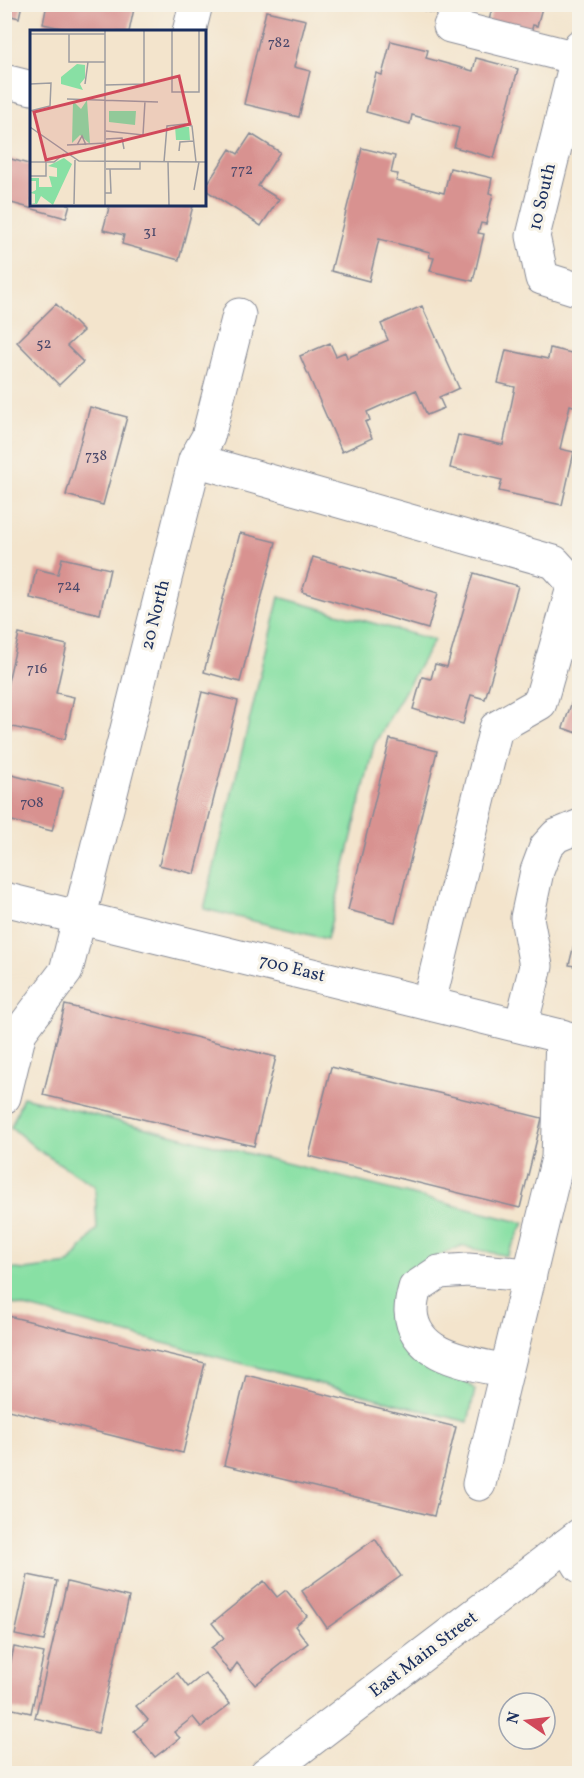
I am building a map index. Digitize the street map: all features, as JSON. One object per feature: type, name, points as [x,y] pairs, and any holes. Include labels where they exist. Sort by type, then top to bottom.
[{"type":"street","points":[[190,30],[196,4]]},
{"type":"street","points":[[450,26],[578,52]]},
{"type":"street","name":"10 South","points":[[578,52],[533,236],[542,278],[579,290]]},
{"type":"street","points":[[4,81],[30,88]]},
{"type":"street","name":"20 North","points":[[4,1097],[20,1032],[66,971],[195,460],[208,437],[239,315]]},
{"type":"street","points":[[195,460],[554,562],[574,584],[540,703],[496,728],[429,1002]]},
{"type":"street","points":[[521,1026],[536,966],[527,918],[537,871],[546,847],[556,836],[579,826]]},
{"type":"street","name":"700 East","points":[[4,899],[571,1038]]},
{"type":"street","points":[[478,1485],[558,1158],[571,1038]]},
{"type":"street","points":[[506,1371],[451,1359],[420,1340],[411,1312],[415,1287],[439,1272],[468,1270],[530,1275]]},
{"type":"street","name":"East Main Street","points":[[266,1773],[575,1548]]},
{"type":"green space","points":[[279,597],[434,640],[374,745],[327,939],[204,909]]},
{"type":"green space","points":[[23,1097],[524,1223],[507,1256],[461,1246],[416,1266],[395,1310],[475,1390],[468,1422],[5,1302],[4,1268],[26,1270],[69,1264],[97,1229],[95,1186],[38,1150],[11,1127]]},
{"type":"building","points":[[4,4],[22,4],[19,18],[4,14]]},
{"type":"building","points":[[47,4],[135,4],[129,30],[70,30],[43,24]]},
{"type":"building","points":[[400,4],[435,4],[433,13]]},
{"type":"building","points":[[493,4],[543,4],[537,26],[533,25],[529,40],[487,29]]},
{"type":"building","points":[[266,11],[306,20],[294,67],[310,71],[299,117],[244,104]]},
{"type":"building","points":[[391,41],[428,50],[426,58],[473,71],[476,58],[518,69],[494,158],[454,147],[459,128],[412,115],[410,124],[366,112],[376,73],[382,75]]},
{"type":"building","points":[[251,134],[280,152],[258,186],[279,199],[261,226],[206,190],[206,186],[230,149],[238,154]]},
{"type":"building","points":[[362,148],[395,156],[391,173],[398,174],[396,181],[444,193],[450,168],[492,178],[489,193],[493,194],[486,224],[481,223],[478,233],[484,234],[473,281],[430,271],[434,258],[429,257],[430,252],[379,239],[369,281],[331,271]]},
{"type":"building","points":[[4,157],[30,164],[30,206],[69,206],[66,218],[4,201]]},
{"type":"building","points":[[109,206],[193,206],[179,260],[122,244],[124,235],[103,230]]},
{"type":"building","points":[[56,304],[83,331],[67,346],[83,362],[59,385],[17,342]]},
{"type":"building","points":[[422,306],[459,388],[439,397],[444,408],[427,415],[416,390],[367,412],[370,420],[365,422],[372,438],[342,452],[300,356],[330,343],[336,356],[345,352],[347,358],[388,340],[381,324]]},
{"type":"building","points":[[550,348],[580,355],[580,408],[570,405],[560,449],[574,452],[562,505],[499,491],[502,480],[450,468],[458,435],[503,445],[515,387],[498,383],[506,350],[548,359]]},
{"type":"building","points":[[90,407],[127,417],[103,505],[66,495]]},
{"type":"building","points":[[240,533],[276,542],[240,682],[204,672]]},
{"type":"building","points":[[313,557],[438,593],[428,629],[302,592]]},
{"type":"building","points":[[62,558],[110,569],[100,614],[30,598],[36,569],[58,574]]},
{"type":"building","points":[[474,573],[518,586],[485,699],[471,695],[463,724],[413,709],[422,677],[431,679],[435,664],[447,667]]},
{"type":"building","points":[[19,634],[67,645],[56,693],[74,697],[65,739],[4,725],[4,699]]},
{"type":"building","points":[[580,678],[580,734],[563,728]]},
{"type":"building","points":[[202,692],[238,701],[195,874],[159,865]]},
{"type":"building","points":[[390,739],[437,751],[395,922],[348,910]]},
{"type":"building","points":[[4,773],[63,788],[52,831],[4,819]]},
{"type":"building","points":[[580,924],[580,967],[569,965]]},
{"type":"building","points":[[65,1005],[276,1057],[254,1146],[43,1095]]},
{"type":"building","points":[[331,1067],[542,1118],[520,1208],[309,1156]]},
{"type":"building","points":[[4,1315],[205,1363],[183,1453],[4,1409]]},
{"type":"building","points":[[246,1375],[456,1427],[434,1516],[224,1465]]},
{"type":"building","points":[[375,1539],[401,1576],[327,1628],[302,1591]]},
{"type":"building","points":[[28,1575],[57,1581],[44,1641],[15,1635]]},
{"type":"building","points":[[264,1581],[277,1597],[286,1590],[307,1616],[295,1626],[308,1643],[255,1685],[237,1663],[230,1673],[211,1648],[224,1638],[212,1623]]},
{"type":"building","points":[[67,1582],[129,1597],[98,1733],[35,1718]]},
{"type":"building","points":[[14,1647],[44,1653],[31,1713],[4,1707],[4,1693]]},
{"type":"building","points":[[177,1673],[188,1687],[205,1673],[230,1704],[201,1727],[193,1717],[174,1732],[180,1738],[155,1757],[134,1731],[148,1720],[136,1706]]}]
